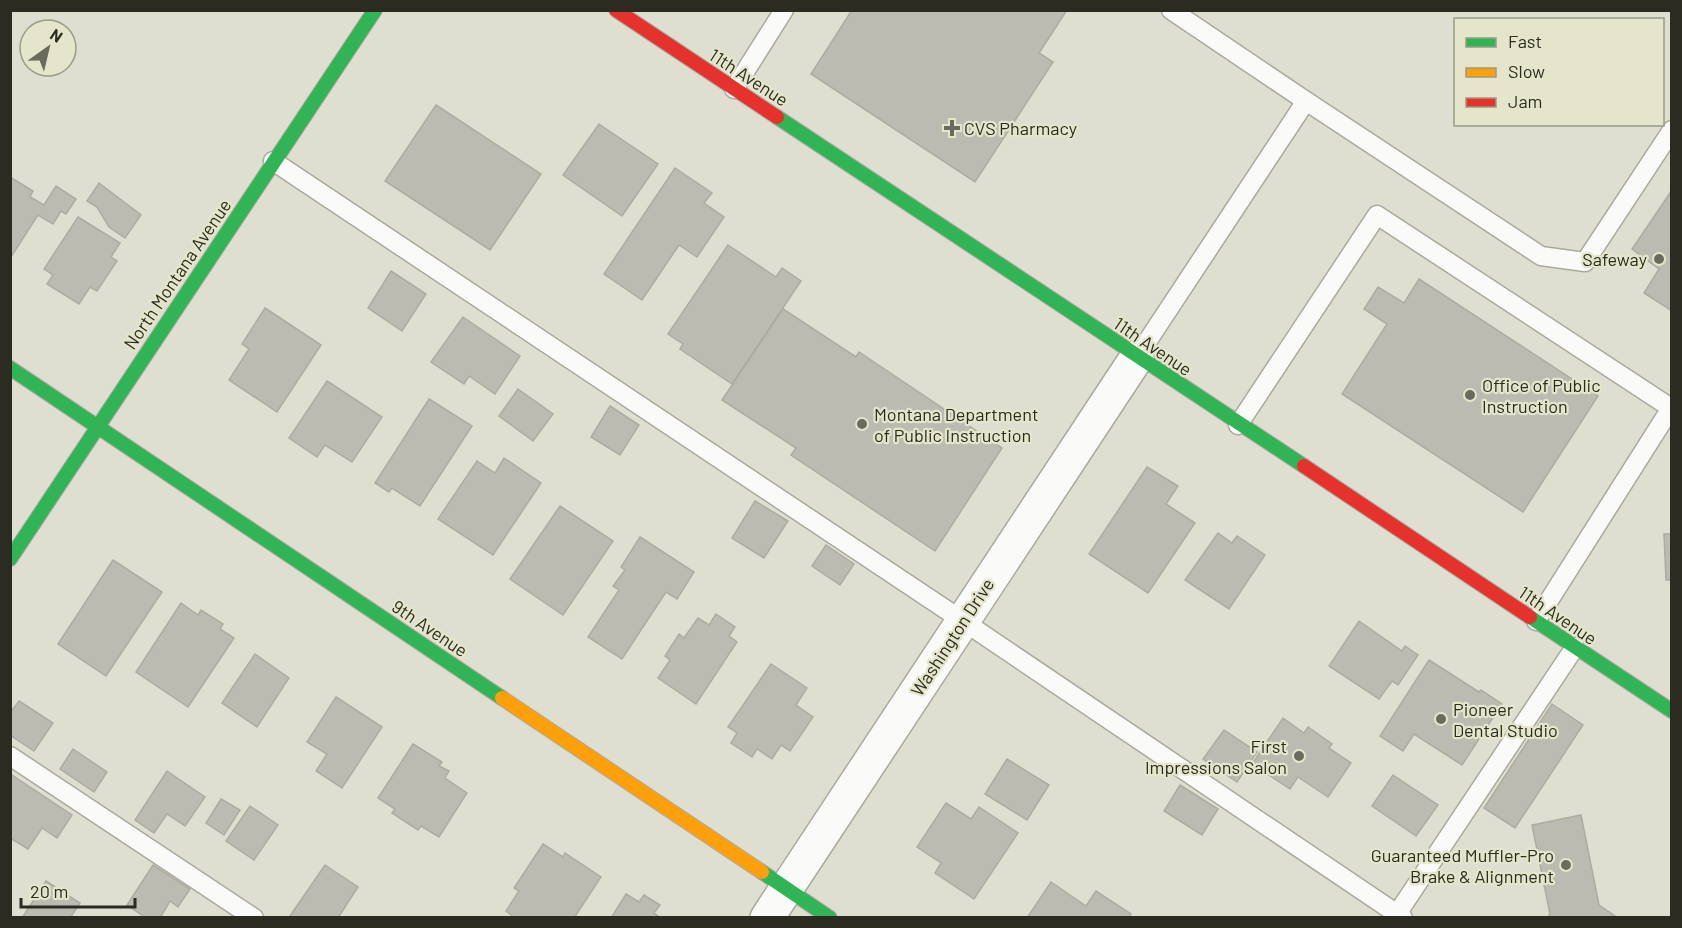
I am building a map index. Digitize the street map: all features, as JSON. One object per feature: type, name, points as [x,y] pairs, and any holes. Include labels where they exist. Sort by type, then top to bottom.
[{"type":"main road","name":"North Montana Avenue","points":[[10,559],[375,10]]},
{"type":"main road","name":"11th Avenue","points":[[616,10],[1671,711]]},
{"type":"main road","name":"9th Avenue","points":[[10,368],[830,918]]},
{"type":"street","name":"Washington Drive","points":[[767,918],[1137,357]]},
{"type":"lane","points":[[734,89],[784,10]]},
{"type":"lane","points":[[1171,10],[1541,256],[1586,262],[1671,130]]},
{"type":"lane","points":[[1137,357],[1306,101]]},
{"type":"lane","points":[[273,162],[963,621],[1400,916],[1575,647]]},
{"type":"lane","points":[[1238,425],[1377,215],[1671,408],[1536,621]]},
{"type":"lane","points":[[10,756],[254,918]]},
{"type":"building","name":"CVS Pharmacy","points":[[852,10],[1067,10],[1039,53],[1053,62],[975,182],[811,74]]},
{"type":"building","points":[[436,105],[541,174],[490,250],[385,181]]},
{"type":"building","points":[[599,124],[658,164],[622,216],[563,175]]},
{"type":"building","points":[[675,168],[712,193],[704,203],[724,217],[697,257],[679,245],[642,300],[604,274]]},
{"type":"building","points":[[10,177],[33,191],[30,197],[44,205],[56,186],[76,199],[66,214],[61,211],[53,224],[38,215],[11,257]]},
{"type":"building","points":[[99,183],[141,215],[125,238],[109,227],[97,207],[87,201]]},
{"type":"building","name":"Safeway","points":[[1672,190],[1672,311],[1644,293],[1659,269],[1632,249]]},
{"type":"building","points":[[78,217],[120,243],[111,257],[117,261],[97,291],[90,287],[79,304],[47,284],[53,275],[44,269]]},
{"type":"building","points":[[728,245],[776,277],[782,268],[801,281],[732,384],[680,349],[683,344],[668,334]]},
{"type":"building","points":[[391,271],[426,294],[402,331],[368,308]]},
{"type":"building","name":"Office of Public Instruction","points":[[1419,279],[1598,396],[1523,512],[1342,394],[1387,324],[1364,309],[1378,287],[1404,303]]},
{"type":"building","points":[[265,308],[321,345],[277,412],[229,380],[249,349],[242,344]]},
{"type":"building","name":"Montana Department of Public Instruction","points":[[783,309],[856,357],[859,352],[1002,448],[935,551],[791,455],[796,448],[722,400]]},
{"type":"building","points":[[463,317],[520,356],[495,394],[469,376],[464,384],[431,362]]},
{"type":"building","points":[[327,381],[382,417],[352,462],[325,445],[317,457],[289,438]]},
{"type":"building","points":[[518,389],[553,414],[533,441],[499,416]]},
{"type":"building","points":[[429,399],[472,426],[420,506],[392,488],[389,492],[375,483]]},
{"type":"building","points":[[610,406],[639,425],[620,455],[591,437]]},
{"type":"building","points":[[504,458],[541,483],[493,555],[438,519],[477,461],[495,473]]},
{"type":"building","points":[[1147,467],[1178,486],[1166,504],[1195,523],[1148,593],[1089,554]]},
{"type":"building","points":[[755,501],[788,521],[764,558],[732,538]]},
{"type":"building","points":[[560,506],[613,541],[563,615],[510,579]]},
{"type":"building","points":[[1218,533],[1232,543],[1237,536],[1265,555],[1229,609],[1185,580]]},
{"type":"building","points":[[1664,534],[1672,534],[1672,580],[1666,580]]},
{"type":"building","points":[[640,537],[694,572],[677,599],[666,592],[622,659],[588,637],[619,590],[613,586],[625,570],[621,567]]},
{"type":"building","points":[[826,545],[854,564],[840,585],[812,566]]},
{"type":"building","points":[[113,560],[162,592],[106,676],[58,644]]},
{"type":"building","points":[[181,603],[198,615],[201,610],[223,624],[220,629],[234,638],[188,707],[136,672]]},
{"type":"building","points":[[716,614],[735,627],[729,636],[737,642],[696,704],[658,678],[670,660],[665,656],[679,634],[684,638],[698,618],[709,625]]},
{"type":"building","points":[[1359,621],[1402,651],[1405,646],[1418,655],[1398,685],[1392,681],[1379,699],[1329,666]]},
{"type":"building","points":[[255,654],[289,678],[257,727],[222,703]]},
{"type":"building","name":"Pioneer Dental Studio","points":[[1429,660],[1502,704],[1462,765],[1414,734],[1403,751],[1380,736]]},
{"type":"building","points":[[771,664],[807,688],[796,705],[813,717],[790,751],[781,745],[772,759],[757,749],[752,757],[731,743],[737,733],[728,727]]},
{"type":"building","points":[[336,697],[382,727],[342,788],[316,771],[327,754],[307,742]]},
{"type":"building","points":[[19,701],[53,723],[34,751],[10,735],[10,713]]},
{"type":"building","points":[[1552,704],[1583,725],[1515,828],[1484,808]]},
{"type":"building","name":"First Impressions Salon","points":[[1283,718],[1304,733],[1308,727],[1332,744],[1329,748],[1351,763],[1328,797],[1298,777],[1290,789],[1252,764]]},
{"type":"building","points":[[1224,730],[1257,752],[1237,782],[1203,759]]},
{"type":"building","points":[[413,744],[442,762],[439,766],[449,771],[445,778],[467,793],[439,837],[421,826],[418,830],[392,813],[395,809],[378,798]]},
{"type":"building","points":[[73,749],[107,772],[94,792],[60,769]]},
{"type":"building","points":[[1007,759],[1049,785],[1027,820],[985,794]]},
{"type":"building","points":[[167,771],[205,797],[185,826],[167,814],[154,833],[135,820]]},
{"type":"building","points":[[12,775],[72,815],[57,838],[42,828],[28,849],[10,838],[10,778]]},
{"type":"building","points":[[1393,775],[1438,805],[1416,836],[1372,806]]},
{"type":"building","points":[[1180,785],[1218,809],[1202,835],[1164,811]]},
{"type":"building","points":[[221,799],[240,810],[224,835],[206,823]]},
{"type":"building","points":[[946,803],[971,819],[979,807],[1018,833],[974,899],[935,873],[941,863],[917,847]]},
{"type":"building","points":[[250,806],[278,825],[254,860],[226,841]]},
{"type":"building","name":"Guaranteed Muffler-Pro Brake & Alignment","points":[[1581,815],[1599,905],[1618,918],[1547,918],[1550,914],[1532,825]]},
{"type":"building","points":[[543,844],[563,857],[565,853],[601,877],[574,918],[515,918],[506,911],[519,891],[514,888]]},
{"type":"building","points":[[153,865],[190,889],[178,907],[170,901],[160,918],[146,918],[127,905]]},
{"type":"building","points":[[325,865],[358,887],[338,918],[292,918],[290,916]]},
{"type":"building","points":[[46,881],[80,903],[70,918],[22,918]]},
{"type":"building","points":[[1051,882],[1086,906],[1096,891],[1131,914],[1128,918],[1027,918]]},
{"type":"building","points":[[626,894],[639,902],[644,895],[660,905],[654,913],[661,918],[611,918]]},
{"type":"traffic: fast","points":[[10,559],[375,10]]},
{"type":"traffic: fast","points":[[777,117],[1304,466]]},
{"type":"traffic: fast","points":[[10,368],[502,698]]},
{"type":"traffic: fast","points":[[1530,617],[1672,711]]},
{"type":"traffic: fast","points":[[762,872],[830,918]]},
{"type":"traffic: slow","points":[[502,698],[762,872]]},
{"type":"traffic: jam","points":[[616,10],[777,117]]},
{"type":"traffic: jam","points":[[1304,466],[1530,617]]},
{"type":"place","name":"CVS Pharmacy","points":[[952,128]]},
{"type":"place","name":"Safeway","points":[[1659,259]]},
{"type":"place","name":"Office of Public Instruction","points":[[1470,395]]},
{"type":"place","name":"Montana Department of Public Instruction","points":[[862,424]]},
{"type":"place","name":"Pioneer Dental Studio","points":[[1441,719]]},
{"type":"place","name":"First Impressions Salon","points":[[1299,756]]},
{"type":"place","name":"Guaranteed Muffler-Pro Brake & Alignment","points":[[1566,865]]}]
